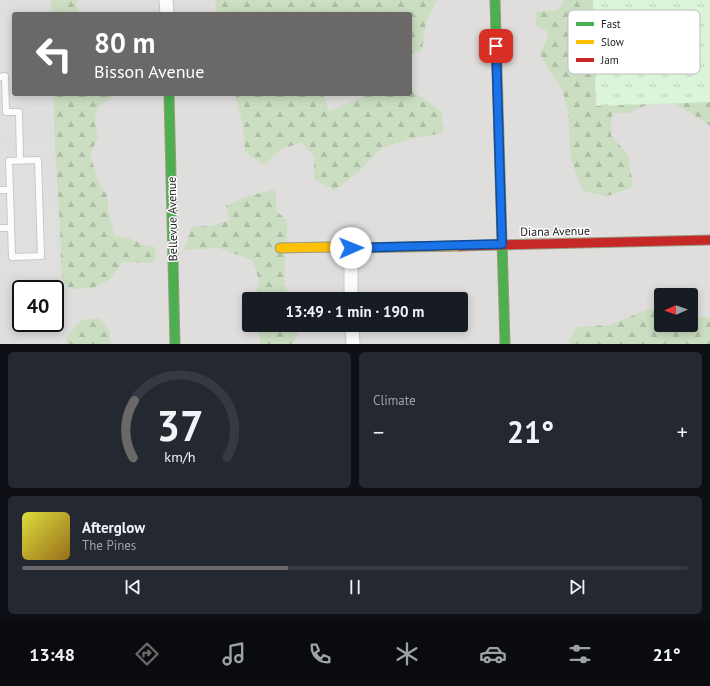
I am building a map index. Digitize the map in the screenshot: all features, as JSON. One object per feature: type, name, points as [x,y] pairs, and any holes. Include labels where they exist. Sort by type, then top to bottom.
[{"type":"street","points":[[166,0],[167,12]]},
{"type":"street","points":[[495,0],[505,344]]},
{"type":"street","name":"Bellevue Avenue","points":[[169,96],[175,344]]},
{"type":"street","name":"Diana Avenue","points":[[280,248],[351,248],[710,240]]},
{"type":"street","points":[[351,248],[352,292]]},
{"type":"street","points":[[352,332],[352,344]]},
{"type":"lane","points":[[0,76],[5,76],[6,112],[19,112],[20,161]]},
{"type":"lane","points":[[38,160],[41,256],[12,257],[9,161],[20,161],[38,160]]},
{"type":"lane","points":[[0,190],[10,190]]},
{"type":"lane","points":[[0,228],[11,228]]},
{"type":"shaded area","points":[[0,0],[710,0],[710,344],[0,344]]},
{"type":"shaded area","points":[[0,0],[55,0],[56,12],[12,12],[12,96],[58,96],[61,274],[0,276]]},
{"type":"shaded area","points":[[0,0],[10,0],[12,96],[48,96],[49,110],[25,110],[25,131],[22,133],[0,134]]},
{"type":"shaded area","points":[[50,143],[55,270],[0,272],[0,145]]},
{"type":"green space","points":[[51,0],[76,0],[78,12],[52,12]]},
{"type":"green space","points":[[215,0],[437,0],[426,22],[422,51],[412,54],[412,12],[217,12]]},
{"type":"green space","points":[[565,0],[710,0],[710,126],[688,111],[663,97],[629,113],[612,113],[611,135],[628,155],[633,187],[607,196],[583,191],[571,160],[568,112],[562,89],[539,54],[548,38],[545,29],[536,26],[536,12],[558,10]]},
{"type":"green space","points":[[593,0],[710,0],[710,102],[596,106],[595,74],[700,74],[700,10],[593,10]]},
{"type":"green space","points":[[412,90],[442,112],[443,133],[415,138],[382,148],[358,172],[335,190],[314,179],[314,157],[302,142],[280,150],[264,165],[245,152],[243,127],[235,96],[324,96],[329,111],[366,96],[412,96]]},
{"type":"green space","points":[[54,96],[112,96],[97,110],[95,122],[98,138],[90,154],[98,182],[107,195],[108,209],[114,235],[129,238],[146,246],[155,247],[156,257],[152,263],[123,262],[110,279],[94,288],[71,289],[64,283],[61,261]]},
{"type":"green space","points":[[275,189],[277,212],[287,220],[284,283],[288,292],[256,292],[259,280],[252,260],[219,248],[184,250],[191,227],[211,226],[230,220],[226,206],[242,198]]},
{"type":"green space","points":[[654,309],[654,332],[698,332],[698,317],[710,318],[710,344],[570,344],[568,341],[577,327],[609,325],[644,311]]},
{"type":"green space","points":[[100,318],[110,331],[110,344],[67,344],[67,335],[81,320]]},
{"type":"green space","points":[[259,332],[298,332],[298,334],[292,344],[259,344],[261,337]]},
{"type":"traffic: fast","points":[[495,0],[505,344]]},
{"type":"traffic: fast","points":[[169,96],[175,344]]},
{"type":"traffic: slow","points":[[280,248],[460,246]]},
{"type":"traffic: jam","points":[[460,246],[710,240]]},
{"type":"route","points":[[351,248],[502,244],[496,46]]}]
